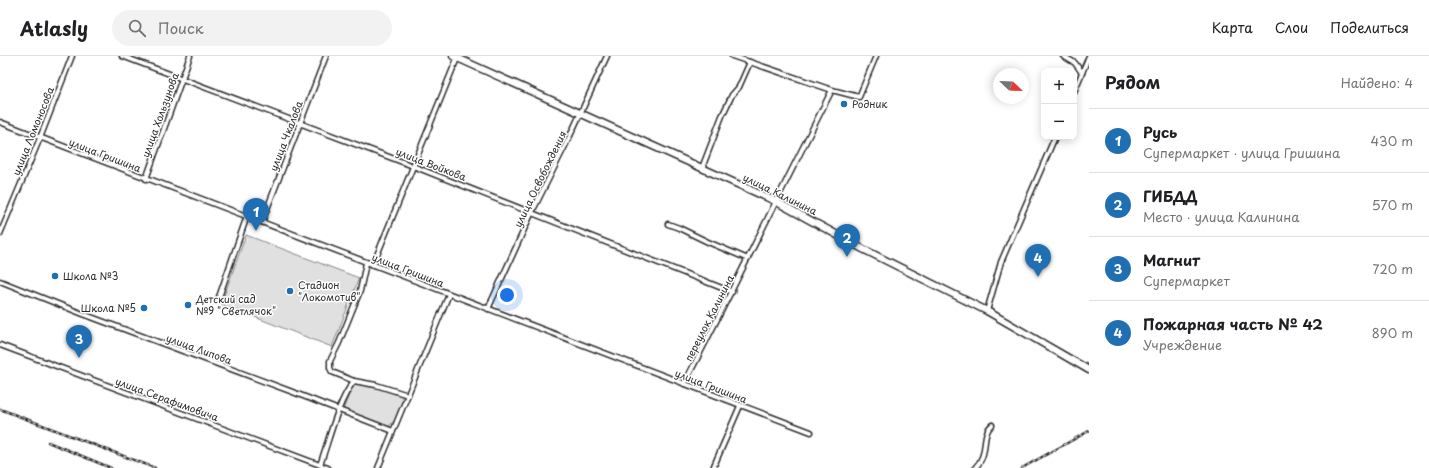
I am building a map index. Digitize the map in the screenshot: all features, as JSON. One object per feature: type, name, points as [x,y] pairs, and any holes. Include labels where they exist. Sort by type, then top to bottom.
[{"type":"street","name":"улица Ломоносова","points":[[0,234],[72,56]]},
{"type":"street","name":"улица Войкова","points":[[122,56],[300,122],[532,212],[732,292]]},
{"type":"street","name":"улица Хользунова","points":[[146,179],[190,56]]},
{"type":"street","name":"улица Чкалова","points":[[262,222],[326,56]]},
{"type":"street","name":"улица Освобождения","points":[[488,309],[532,212],[569,138],[607,56]]},
{"type":"street","points":[[732,56],[744,58],[750,62],[832,90],[859,97],[876,56]]},
{"type":"street","points":[[1063,56],[1075,63]]},
{"type":"street","points":[[1073,56],[1075,63],[1082,73]]},
{"type":"street","points":[[1077,85],[1089,56]]},
{"type":"street","name":"улица Калинина","points":[[456,57],[775,201],[863,249],[987,311],[1089,370]]},
{"type":"street","points":[[373,265],[456,57]]},
{"type":"street","points":[[702,168],[722,116],[750,62]]},
{"type":"street","name":"переулок Калинина","points":[[684,384],[732,292],[775,201],[832,90]]},
{"type":"street","name":"улица Гришина","points":[[0,122],[811,432]]},
{"type":"street","points":[[987,311],[1001,262],[1054,140]]},
{"type":"street","points":[[218,300],[247,216]]},
{"type":"street","points":[[668,224],[748,259]]},
{"type":"street","points":[[366,263],[360,291],[330,361],[330,368],[332,372],[354,381],[376,385],[408,396]]},
{"type":"street","name":"улица Липова","points":[[0,281],[83,314],[393,431]]},
{"type":"street","points":[[378,468],[449,294]]},
{"type":"street","name":"улица Серафимовича","points":[[0,345],[328,468]]},
{"type":"street","points":[[320,465],[340,410],[354,381]]},
{"type":"street","points":[[713,468],[740,406]]},
{"type":"street","points":[[975,468],[984,455],[986,434],[992,426]]},
{"type":"shaded area","name":"Стадион \"Локомотив\"","points":[[246,235],[359,278],[332,347],[221,304]]},
{"type":"shaded area","points":[[358,383],[384,389],[401,395],[403,400],[395,420],[388,427],[343,410],[352,387]]},
{"type":"railway","points":[[0,409],[155,468]]},
{"type":"railway","points":[[1022,468],[1089,431]]},
{"type":"railway","points":[[48,442],[111,468]]},
{"type":"place","name":"Родник","points":[[844,104]]},
{"type":"place","name":"Русь","points":[[256,231]]},
{"type":"place","name":"ГИБДД","points":[[847,257]]},
{"type":"place","name":"Школа №3","points":[[55,276]]},
{"type":"place","name":"Пожарная часть № 42","points":[[1038,277]]},
{"type":"place","name":"Стадион \"Локомотив\"","points":[[290,291]]},
{"type":"place","name":"Детский сад №9 \"Светлячок\"","points":[[188,305]]},
{"type":"place","name":"Школа №5","points":[[144,308]]},
{"type":"place","name":"Магнит","points":[[79,358]]}]
